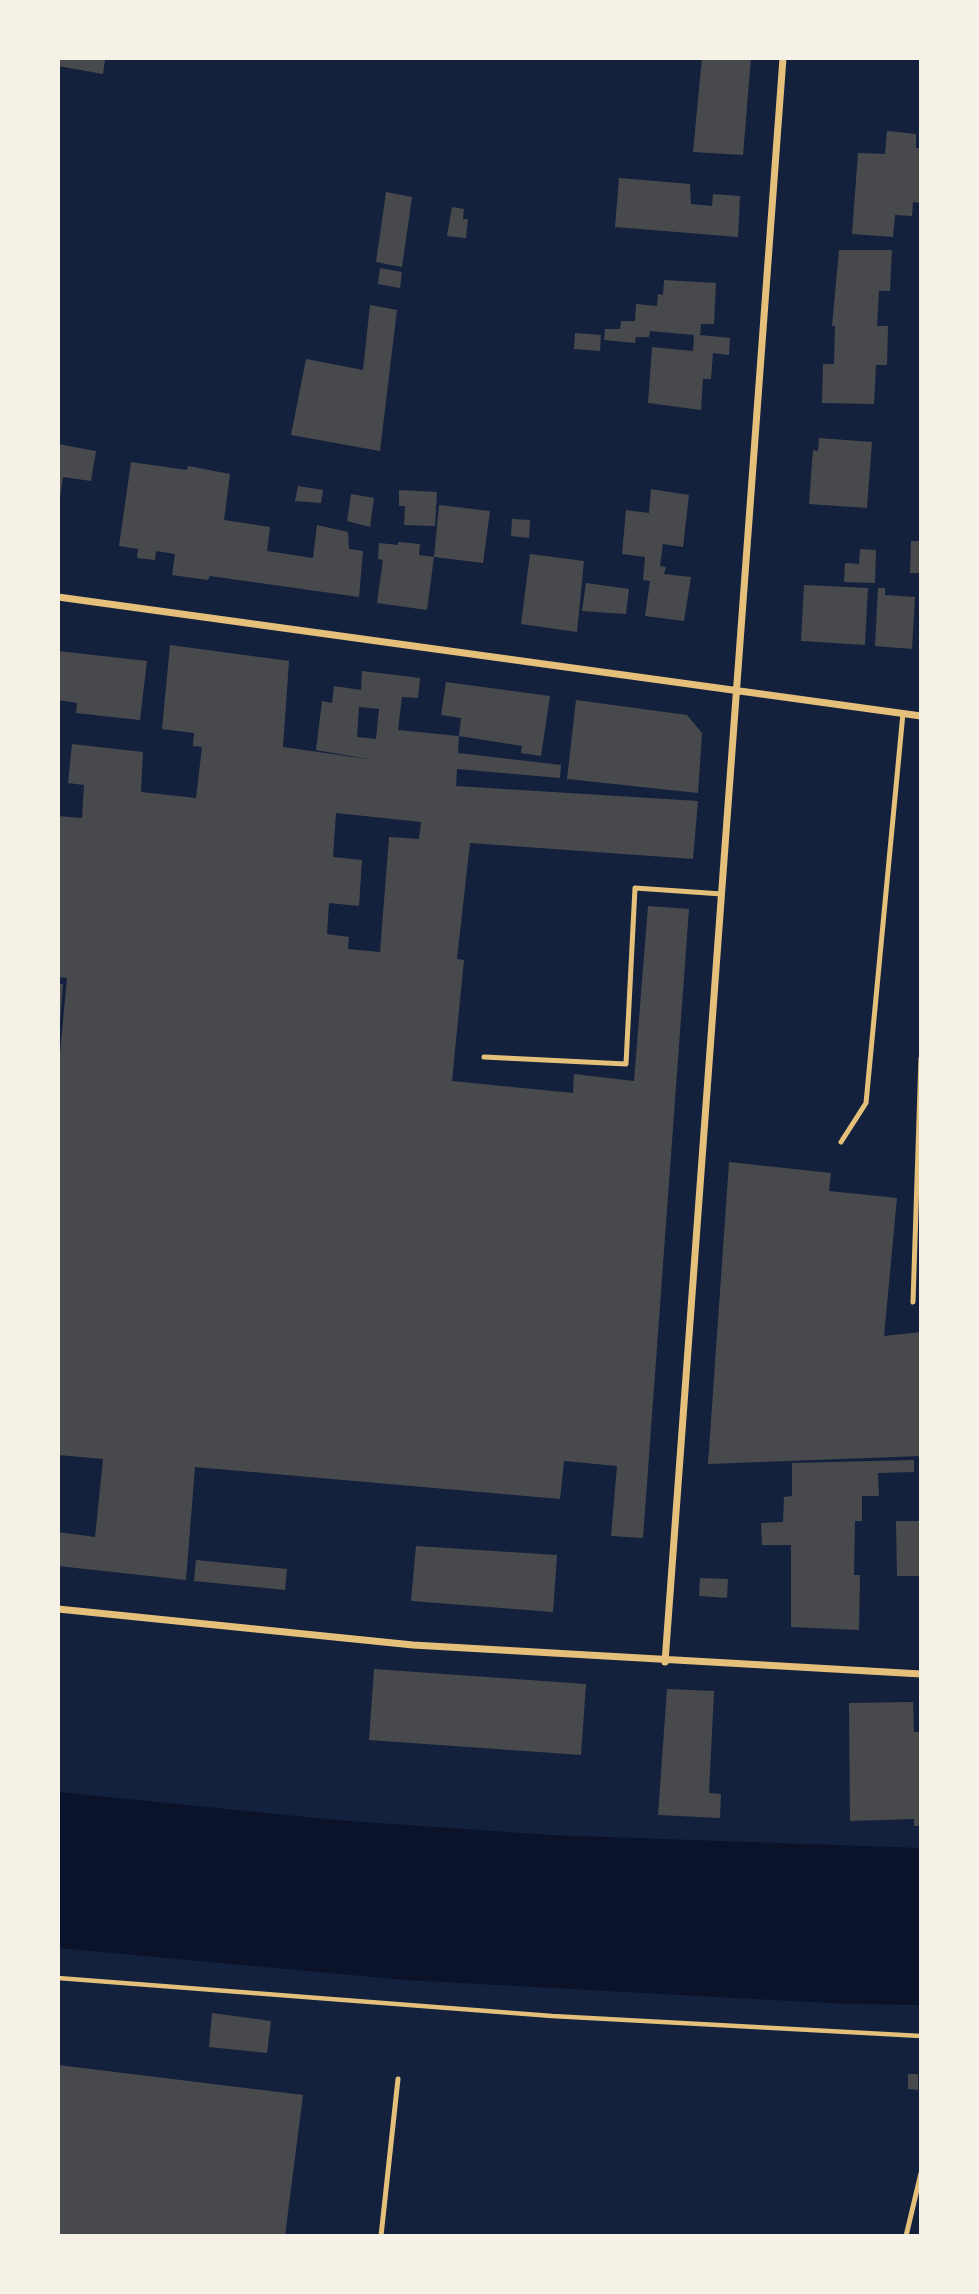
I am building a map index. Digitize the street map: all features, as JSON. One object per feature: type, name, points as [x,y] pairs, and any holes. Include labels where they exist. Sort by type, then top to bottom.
[{"type":"street","points":[[665,1662],[783,58]]},
{"type":"street","points":[[58,597],[921,716]]},
{"type":"street","points":[[58,1609],[413,1645],[665,1662],[921,1674]]},
{"type":"lane","points":[[841,1142],[866,1104],[903,713]]},
{"type":"lane","points":[[484,1057],[626,1064],[635,888],[722,894]]},
{"type":"lane","points":[[913,1302],[921,1058]]},
{"type":"lane","points":[[381,2236],[398,2079]]},
{"type":"lane","points":[[906,2236],[921,2173]]},
{"type":"path","points":[[58,1978],[552,2016],[921,2036]]},
{"type":"water","points":[[58,1792],[336,1820],[551,1835],[921,1848],[921,2005],[846,2004],[405,1980],[58,1948]]},
{"type":"building","points":[[58,58],[105,60],[103,74],[58,66]]},
{"type":"building","points":[[702,58],[751,58],[743,155],[693,152]]},
{"type":"building","points":[[887,131],[916,134],[916,148],[921,148],[921,203],[913,202],[912,216],[895,215],[893,237],[852,234],[858,153],[885,154]]},
{"type":"building","points":[[619,178],[690,184],[691,204],[712,206],[713,194],[740,196],[738,237],[615,227]]},
{"type":"building","points":[[386,192],[412,197],[402,267],[376,262]]},
{"type":"building","points":[[452,207],[464,209],[463,219],[468,219],[466,238],[447,236]]},
{"type":"building","points":[[839,250],[892,250],[890,291],[879,291],[877,326],[888,326],[887,365],[876,365],[874,404],[822,403],[823,364],[834,364],[835,326],[832,326]]},
{"type":"building","points":[[380,268],[402,272],[400,288],[378,284]]},
{"type":"building","points":[[664,280],[716,283],[714,324],[701,324],[700,335],[730,338],[729,355],[713,353],[711,379],[703,379],[701,410],[648,403],[652,347],[693,351],[694,335],[650,331],[649,337],[636,337],[635,343],[604,340],[605,329],[620,329],[621,321],[635,321],[636,304],[657,306],[658,294],[663,295]]},
{"type":"building","points":[[370,305],[397,310],[380,451],[291,435],[306,359],[363,370]]},
{"type":"building","points":[[575,333],[601,335],[600,351],[574,349]]},
{"type":"building","points":[[819,438],[872,442],[867,508],[809,504],[813,450],[818,451]]},
{"type":"building","points":[[58,444],[96,451],[91,481],[63,477],[59,504]]},
{"type":"building","points":[[131,462],[187,470],[188,466],[230,474],[224,520],[270,527],[267,551],[313,558],[317,525],[348,532],[349,549],[363,551],[359,597],[210,576],[208,580],[172,575],[175,554],[156,551],[155,560],[137,558],[138,549],[119,546]]},
{"type":"building","points":[[298,486],[323,490],[321,503],[295,501]]},
{"type":"building","points":[[651,489],[689,495],[683,547],[663,544],[660,566],[666,567],[664,574],[691,577],[684,621],[645,616],[650,581],[643,580],[645,557],[622,554],[626,510],[649,513]]},
{"type":"building","points":[[399,490],[437,492],[435,526],[404,525],[405,506],[399,506]]},
{"type":"building","points":[[351,494],[374,498],[370,527],[347,521]]},
{"type":"building","points":[[439,505],[490,511],[483,563],[434,557]]},
{"type":"building","points":[[512,519],[530,520],[529,538],[511,536]]},
{"type":"building","points":[[911,541],[921,541],[921,573],[910,573]]},
{"type":"building","points":[[398,542],[420,544],[419,555],[434,557],[427,610],[377,603],[383,560],[378,559],[379,543],[398,545]]},
{"type":"building","points":[[860,549],[876,550],[875,583],[844,582],[845,563],[859,564]]},
{"type":"building","points":[[530,554],[584,561],[577,632],[521,624]]},
{"type":"building","points":[[586,583],[629,589],[626,614],[582,611]]},
{"type":"building","points":[[804,585],[868,588],[865,645],[801,641]]},
{"type":"building","points":[[878,588],[885,588],[885,595],[915,597],[912,649],[875,646]]},
{"type":"building","points":[[170,645],[289,661],[283,747],[374,760],[316,750],[322,701],[332,703],[334,686],[361,690],[362,671],[420,678],[418,698],[402,697],[398,730],[459,736],[458,753],[561,765],[560,778],[457,769],[456,786],[698,801],[693,859],[470,843],[457,959],[464,960],[452,1081],[573,1093],[574,1074],[634,1081],[648,906],[689,909],[643,1538],[611,1536],[617,1466],[564,1461],[560,1499],[195,1467],[186,1580],[58,1566],[58,1532],[95,1537],[103,1459],[58,1455],[58,1076],[67,978],[58,977],[58,816],[82,818],[84,785],[68,783],[72,744],[143,752],[141,792],[196,798],[202,747],[193,746],[194,733],[162,729]],"holes":[[[359,707],[379,709],[376,739],[357,737]],[[336,813],[421,822],[419,839],[389,837],[380,952],[348,949],[349,937],[327,934],[329,903],[359,906],[362,860],[333,857]]]},
{"type":"building","points":[[58,651],[147,661],[140,720],[76,713],[77,703],[58,700]]},
{"type":"building","points":[[446,682],[550,696],[541,756],[521,753],[522,746],[459,736],[461,718],[441,715]]},
{"type":"building","points":[[576,700],[687,715],[702,733],[698,793],[567,779]]},
{"type":"building","points":[[58,984],[63,984],[60,1022],[58,1022]]},
{"type":"building","points":[[729,1162],[831,1173],[829,1191],[897,1198],[884,1336],[921,1332],[921,1456],[708,1464]]},
{"type":"building","points":[[914,1460],[914,1472],[878,1473],[879,1496],[862,1496],[862,1521],[855,1521],[854,1575],[860,1575],[859,1630],[791,1627],[791,1545],[762,1545],[761,1523],[783,1522],[784,1497],[792,1496],[792,1463]]},
{"type":"building","points":[[896,1521],[921,1521],[921,1576],[897,1576]]},
{"type":"building","points":[[416,1546],[557,1555],[553,1612],[411,1601]]},
{"type":"building","points":[[196,1560],[287,1569],[285,1590],[194,1581]]},
{"type":"building","points":[[700,1578],[728,1579],[727,1598],[699,1596]]},
{"type":"building","points":[[374,1669],[586,1684],[581,1755],[369,1740]]},
{"type":"building","points":[[667,1689],[714,1691],[709,1793],[721,1794],[720,1818],[658,1815]]},
{"type":"building","points":[[913,1702],[914,1732],[921,1732],[921,1826],[914,1826],[914,1819],[850,1821],[849,1703]]},
{"type":"building","points":[[212,2013],[271,2021],[267,2053],[209,2047]]},
{"type":"building","points":[[58,2065],[303,2095],[285,2236],[58,2236]]},
{"type":"building","points":[[908,2074],[918,2074],[918,2090],[908,2089]]}]
